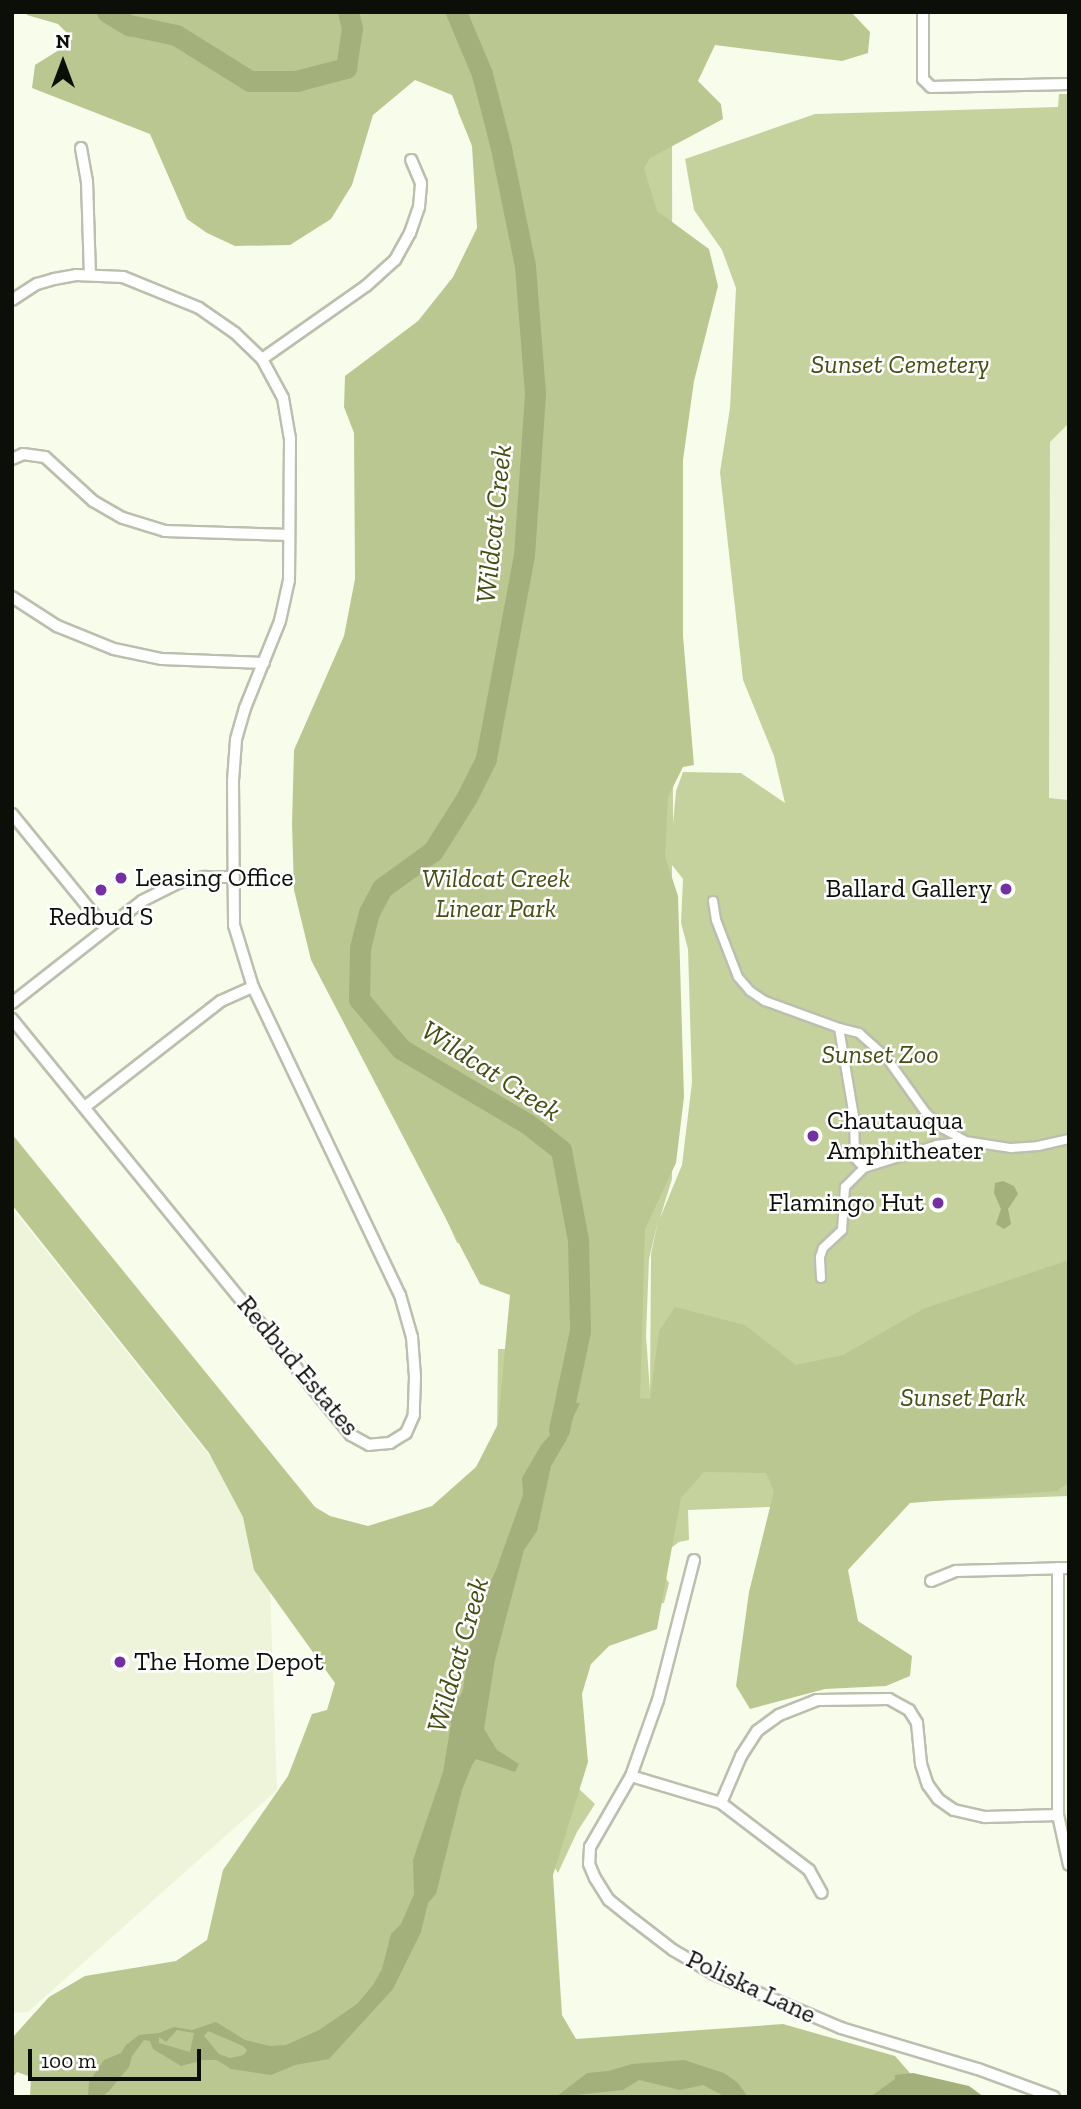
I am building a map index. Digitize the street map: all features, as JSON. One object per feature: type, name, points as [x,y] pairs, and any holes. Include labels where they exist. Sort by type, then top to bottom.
[{"type":"street","points":[[923,12],[923,79],[931,87],[1069,83]]},
{"type":"street","points":[[81,148],[87,181],[90,275]]},
{"type":"street","points":[[262,359],[366,286],[395,260],[410,233],[419,207],[422,183],[411,160]]},
{"type":"street","name":"Redbud Estates","points":[[12,300],[37,284],[54,279],[90,275],[123,276],[199,308],[235,333],[262,359],[283,398],[290,439],[289,580],[280,621],[245,708],[236,740],[232,877],[234,925],[253,987],[400,1295],[412,1337],[415,1377],[414,1415],[406,1433],[390,1443],[369,1445],[351,1435],[12,1018]]},
{"type":"street","points":[[12,459],[23,454],[45,457],[93,501],[123,518],[165,531],[289,535]]},
{"type":"street","points":[[12,597],[57,626],[114,649],[162,659],[264,663]]},
{"type":"street","points":[[12,814],[104,928]]},
{"type":"street","points":[[12,1003],[104,928],[142,901],[178,883],[205,877],[232,877]]},
{"type":"street","points":[[713,901],[716,920],[738,977],[750,991],[765,1001],[859,1033],[886,1057],[926,1114],[942,1128],[965,1141]]},
{"type":"street","points":[[86,1106],[221,1001],[253,987]]},
{"type":"street","points":[[839,1028],[853,1117],[855,1158],[864,1168]]},
{"type":"street","points":[[821,1278],[820,1257],[823,1248],[842,1230],[845,1187],[864,1168],[937,1145],[965,1141],[1011,1148],[1038,1146],[1069,1139]]},
{"type":"street","name":"Poliska Lane","points":[[694,1560],[658,1700],[631,1776],[590,1847],[589,1864],[609,1900],[663,1942],[714,1974],[841,2028],[978,2069],[1054,2097]]},
{"type":"street","points":[[931,1581],[956,1571],[1063,1568],[1063,1721],[1058,1815],[1069,1865]]},
{"type":"street","points":[[721,1803],[741,1756],[757,1731],[779,1715],[817,1700],[889,1699],[909,1710],[917,1723],[921,1764],[928,1785],[938,1799],[954,1810],[985,1818],[1058,1815]]},
{"type":"street","points":[[631,1776],[721,1803],[809,1870],[822,1893]]},
{"type":"shaded area","points":[[1069,423],[1069,800],[1049,799],[1050,441]]},
{"type":"shaded area","points":[[1003,1181],[1014,1186],[1018,1194],[1008,1209],[1011,1224],[1004,1229],[996,1224],[1001,1209],[994,1193],[995,1183]]},
{"type":"shaded area","points":[[12,1208],[268,1529],[277,1790],[28,2012],[12,2013]]},
{"type":"shaded area","points":[[559,1402],[580,1403],[568,1428],[567,1439],[551,1466],[537,1531],[524,1550],[495,1660],[484,1729],[497,1750],[519,1764],[515,1772],[476,1759],[472,1765],[462,1790],[436,1894],[428,1903],[421,1932],[393,1989],[329,2059],[295,2065],[271,2075],[231,2069],[217,2060],[203,2060],[181,2066],[153,2049],[150,2041],[144,2040],[132,2056],[129,2067],[109,2091],[102,2097],[88,2097],[89,2082],[104,2060],[121,2053],[126,2045],[139,2035],[159,2033],[174,2027],[192,2030],[216,2022],[245,2040],[270,2046],[286,2045],[319,2030],[357,2004],[373,1985],[382,1969],[391,1934],[401,1924],[414,1894],[413,1860],[443,1772],[451,1724],[440,1698],[460,1697],[473,1618],[496,1570],[523,1495],[522,1478],[541,1445],[551,1434]],"holes":[[[177,2030],[194,2033],[190,2052],[159,2043],[159,2037],[166,2042]],[[208,2031],[243,2046],[247,2050],[244,2055],[230,2058],[219,2054],[204,2036]]]},
{"type":"shaded area","points":[[684,2060],[724,2073],[738,2083],[748,2097],[726,2097],[703,2085],[680,2090],[639,2080],[623,2090],[556,2097],[587,2073],[608,2071],[632,2064]]},
{"type":"shaded area","points":[[913,2073],[969,2086],[984,2097],[870,2097],[895,2079],[895,2075]]},
{"type":"green space","points":[[26,12],[851,12],[870,32],[868,53],[842,61],[715,45],[698,81],[721,104],[723,119],[650,158],[644,168],[657,211],[709,249],[718,286],[694,381],[683,460],[683,636],[694,765],[683,767],[668,797],[665,856],[678,896],[684,1097],[676,1163],[645,1229],[640,1398],[650,1399],[659,1331],[675,1307],[745,1325],[796,1365],[843,1355],[925,1308],[1069,1260],[1069,1482],[1057,1491],[910,1503],[848,1570],[858,1621],[912,1656],[910,1676],[886,1686],[825,1689],[750,1709],[736,1686],[749,1592],[774,1491],[766,1473],[704,1472],[681,1498],[657,1629],[609,1646],[591,1664],[582,1694],[588,1762],[553,1875],[562,2015],[576,2039],[783,2024],[895,2056],[931,2097],[30,2097],[31,2077],[17,2072],[12,2079],[12,2038],[49,1997],[85,1976],[176,1961],[207,1940],[223,1870],[288,1776],[312,1714],[327,1710],[335,1683],[254,1570],[243,1517],[209,1453],[12,1205],[12,1134],[315,1507],[330,1516],[368,1526],[432,1506],[476,1467],[498,1424],[510,1295],[480,1284],[311,960],[294,890],[294,750],[344,636],[355,579],[354,433],[344,407],[345,376],[418,321],[453,277],[477,228],[472,146],[452,95],[415,80],[373,115],[352,185],[331,219],[290,245],[235,246],[207,233],[187,219],[150,134],[32,88],[35,65],[70,43],[69,35],[58,24],[27,15]]},
{"type":"green space","points":[[1059,94],[1069,94],[1069,423],[1050,442],[1049,798],[1069,800],[1069,1496],[688,1510],[689,1540],[679,1542],[667,1551],[664,1575],[669,1583],[664,1603],[582,1603],[578,1788],[595,1804],[577,1832],[558,1873],[494,1773],[445,1533],[497,1436],[498,1349],[515,1349],[516,1243],[457,1243],[337,973],[459,312],[502,214],[458,112],[672,106],[673,824],[676,791],[683,772],[741,773],[785,803],[774,756],[743,680],[720,472],[730,408],[736,288],[722,250],[694,210],[685,159],[815,114],[1058,107]],"holes":[[[672,865],[683,879],[681,923],[688,949],[692,1082],[682,1165],[660,1218],[672,1179]],[[658,1221],[651,1254],[650,1391],[646,1336],[649,1259]]]},
{"type":"waterway","name":"Wildcat Creek","points":[[107,12],[129,25],[176,35],[250,81],[296,81],[346,68],[352,28],[348,12]]},
{"type":"waterway","name":"Wildcat Creek","points":[[456,12],[482,74],[501,148],[525,266],[535,394],[524,555],[486,759],[467,797],[433,851],[382,888],[369,912],[360,948],[359,999],[401,1049],[528,1124],[561,1150],[578,1240],[580,1331],[559,1430]]},
{"type":"place","name":"Leasing Office","points":[[121,878]]},
{"type":"place","name":"Ballard Gallery","points":[[1006,889]]},
{"type":"place","name":"Redbud S","points":[[101,890]]},
{"type":"place","name":"Chautauqua Amphitheater","points":[[813,1136]]},
{"type":"place","name":"Flamingo Hut","points":[[938,1203]]},
{"type":"place","name":"The Home Depot","points":[[120,1662]]},
{"type":"park label","name":"Sunset Cemetery","points":[[900,365]]},
{"type":"park label","name":"Wildcat Creek Linear Park","points":[[496,894]]},
{"type":"park label","name":"Sunset Zoo","points":[[880,1055]]},
{"type":"park label","name":"Sunset Park","points":[[963,1398]]}]
